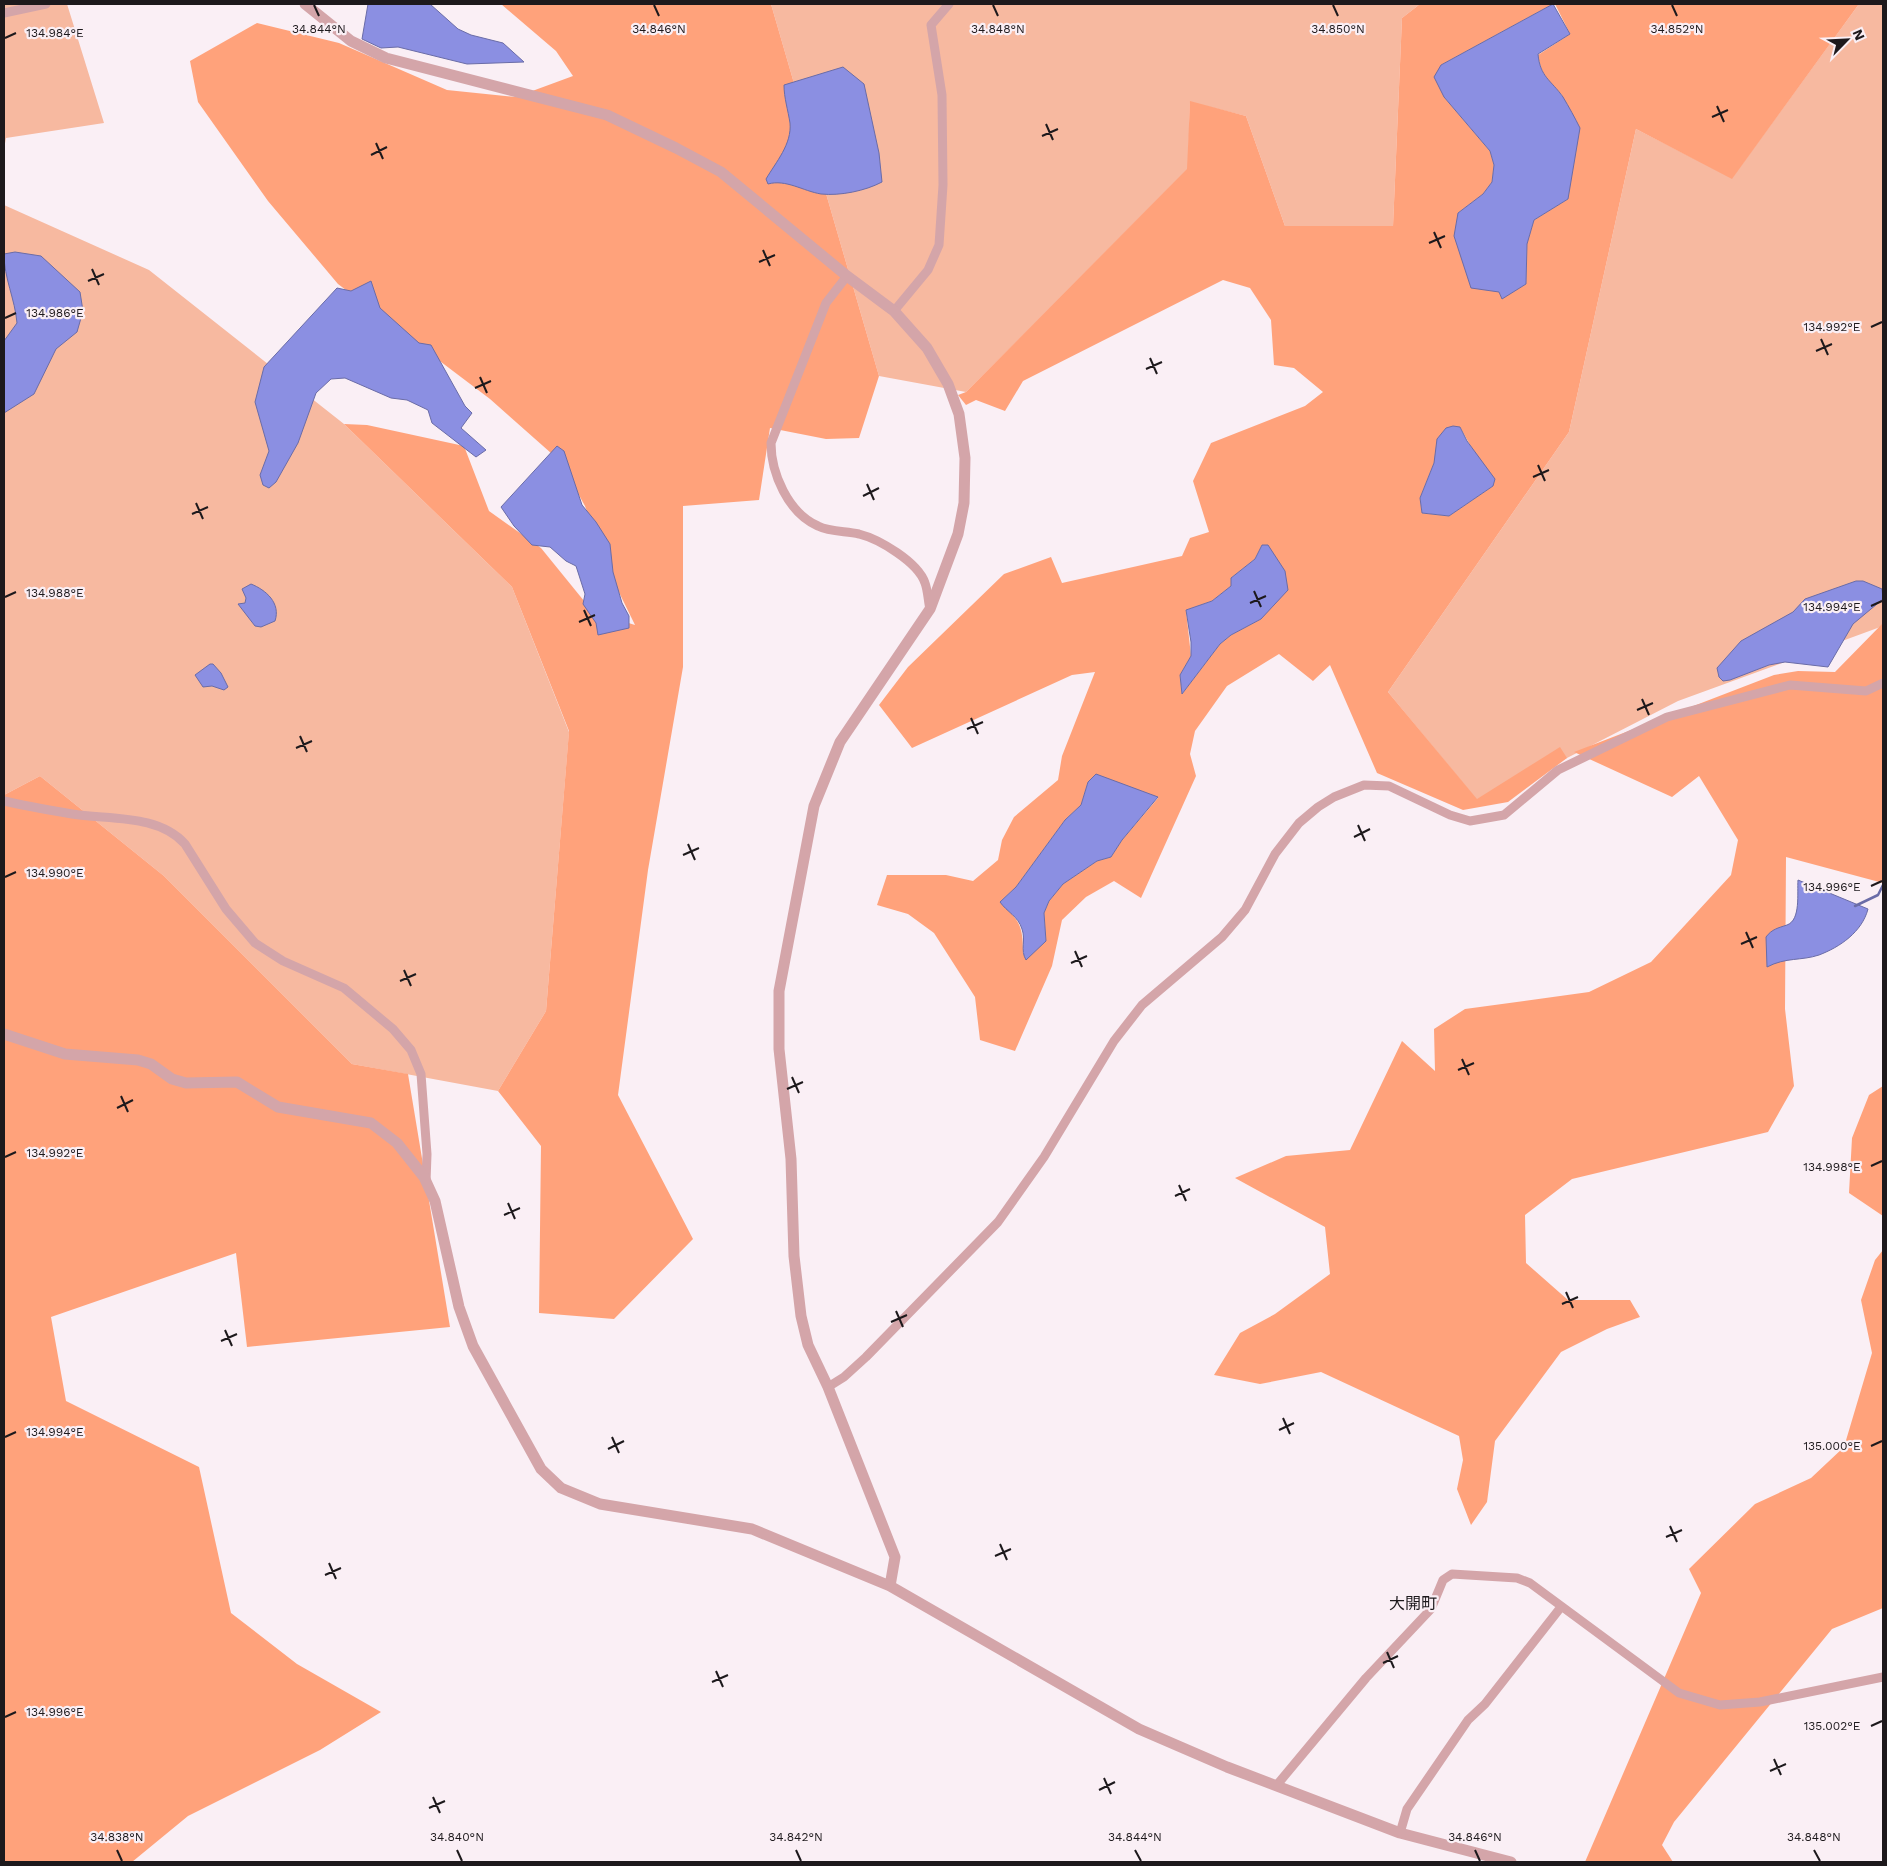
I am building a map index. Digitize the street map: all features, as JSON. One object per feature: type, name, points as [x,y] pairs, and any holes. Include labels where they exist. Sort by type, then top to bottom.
[{"type":"street","points":[[4,13],[46,4]]},
{"type":"street","points":[[305,4],[350,41],[386,58],[607,115],[721,172],[847,276],[894,311],[927,348],[948,384],[959,414],[965,458],[964,502],[958,534],[930,609],[840,742],[814,806],[779,991],[779,1049],[791,1159],[794,1256],[802,1316],[808,1344],[828,1387],[895,1557],[890,1586]]},
{"type":"street","points":[[894,311],[928,270],[939,245],[943,185],[942,95],[931,25],[949,4]]},
{"type":"street","points":[[847,276],[826,303],[771,443],[771,461],[790,502],[816,526],[859,534],[878,540],[896,551],[925,581],[930,609]]},
{"type":"street","points":[[828,1387],[844,1377],[866,1357],[998,1222],[1044,1157],[1114,1041],[1142,1004],[1222,937],[1244,910],[1275,854],[1299,823],[1318,806],[1334,797],[1364,785],[1390,786],[1450,814],[1470,821],[1504,815],[1558,770],[1667,717],[1790,685],[1866,691],[1883,684]]},
{"type":"street","points":[[4,801],[72,814],[146,822],[171,832],[185,844],[226,909],[255,943],[283,961],[344,988],[393,1029],[410,1050],[421,1074],[427,1154],[426,1182]]},
{"type":"street","points":[[4,1034],[65,1054],[138,1060],[151,1064],[172,1079],[186,1082],[237,1082],[278,1107],[371,1123],[397,1143],[426,1182],[435,1201],[458,1306],[473,1346],[541,1469],[561,1488],[600,1504],[752,1529],[890,1586],[1139,1729],[1276,1786],[1400,1833],[1511,1862]]},
{"type":"street","points":[[1276,1786],[1340,1708],[1431,1609],[1443,1580],[1452,1574],[1518,1578],[1530,1583],[1679,1693],[1720,1705],[1760,1702],[1883,1677]]},
{"type":"street","points":[[1400,1833],[1407,1808],[1468,1720],[1485,1704],[1561,1607]]},
{"type":"shaded area","points":[[4,4],[67,4],[104,123],[6,138],[4,149]]},
{"type":"shaded area","points":[[501,4],[771,4],[879,376],[859,438],[826,439],[770,428],[759,500],[683,506],[683,667],[648,870],[618,1095],[693,1239],[614,1319],[539,1313],[541,1146],[498,1091],[546,1011],[569,731],[512,587],[344,424],[367,425],[464,446],[489,511],[541,548],[593,612],[635,625],[613,580],[585,506],[560,461],[490,399],[338,284],[268,201],[198,102],[190,61],[257,23],[339,43],[447,90],[516,97],[573,76],[556,51]]},
{"type":"shaded area","points":[[771,4],[1420,4],[1402,18],[1393,226],[1285,226],[1246,116],[1190,102],[1188,169],[966,392],[879,376]]},
{"type":"shaded area","points":[[1420,4],[1553,4],[1441,65],[1444,97],[1490,151],[1494,165],[1492,182],[1483,194],[1458,213],[1502,298],[1526,284],[1527,243],[1534,220],[1568,199],[1562,95],[1545,77],[1538,55],[1570,34],[1555,4],[1859,4],[1732,179],[1636,129],[1569,432],[1388,692],[1477,799],[1560,747],[1567,758],[1508,802],[1463,810],[1377,773],[1330,665],[1313,681],[1279,654],[1227,686],[1195,731],[1190,754],[1196,776],[1141,898],[1114,881],[1086,897],[1062,920],[1052,966],[1015,1051],[980,1040],[975,997],[934,933],[908,914],[877,905],[887,875],[946,875],[973,881],[998,860],[1002,840],[1014,817],[1058,780],[1062,756],[1095,672],[1072,675],[912,748],[879,705],[908,667],[1004,574],[1051,557],[1062,583],[1182,556],[1190,538],[1209,532],[1193,481],[1211,443],[1305,406],[1323,392],[1294,368],[1274,365],[1271,320],[1250,288],[1223,280],[1023,381],[1005,411],[976,400],[966,405],[958,395],[966,392],[1187,169],[1190,101],[1246,116],[1285,226],[1393,226],[1402,18]],"holes":[[[1460,427],[1493,486],[1449,516],[1422,513],[1420,498],[1434,463]],[[1262,545],[1261,619],[1231,635],[1220,644],[1182,694],[1180,675],[1191,656],[1186,610],[1212,601],[1231,586],[1231,578],[1255,559]],[[1088,782],[1158,798],[1122,840],[1111,857],[1097,861],[1063,884],[1049,901],[1044,913],[1046,941],[1023,954],[1019,925],[1012,914],[1000,902],[1016,887],[1065,820],[1081,805]]]},
{"type":"shaded area","points":[[1859,4],[1883,4],[1883,626],[1678,701],[1567,758],[1477,800],[1388,692],[1569,432],[1636,129],[1732,178]]},
{"type":"shaded area","points":[[4,205],[149,270],[344,424],[512,587],[569,732],[546,1011],[498,1091],[352,1064],[164,876],[40,776],[4,795]]},
{"type":"shaded area","points":[[1883,623],[1883,883],[1786,857],[1785,1009],[1794,1086],[1768,1132],[1572,1179],[1525,1215],[1526,1263],[1568,1300],[1630,1300],[1640,1317],[1607,1329],[1561,1352],[1495,1441],[1487,1502],[1471,1525],[1457,1489],[1463,1460],[1459,1436],[1321,1372],[1260,1384],[1214,1375],[1240,1333],[1275,1314],[1330,1274],[1325,1227],[1235,1178],[1286,1156],[1350,1150],[1402,1041],[1435,1071],[1434,1029],[1465,1009],[1589,992],[1651,962],[1731,875],[1738,840],[1699,776],[1672,797],[1574,752],[1774,675],[1798,671],[1835,672]]},
{"type":"shaded area","points":[[40,776],[164,876],[352,1064],[408,1074],[450,1327],[247,1347],[236,1253],[51,1317],[66,1401],[199,1467],[231,1613],[297,1664],[381,1712],[320,1750],[188,1816],[132,1862],[4,1862],[4,795]]},
{"type":"shaded area","points":[[1883,1086],[1883,1216],[1849,1193],[1852,1138],[1869,1095]]},
{"type":"shaded area","points":[[1883,1250],[1883,1608],[1832,1629],[1674,1822],[1662,1845],[1673,1862],[1585,1862],[1701,1593],[1689,1569],[1755,1504],[1811,1478],[1844,1447],[1872,1353],[1861,1300],[1875,1260]]},
{"type":"water","points":[[368,4],[430,4],[458,29],[471,35],[503,43],[524,62],[467,64],[398,47],[381,48],[362,39]]},
{"type":"water","points":[[1553,4],[1570,34],[1538,54],[1541,68],[1563,97],[1580,128],[1568,199],[1534,220],[1527,244],[1526,284],[1502,299],[1499,292],[1471,288],[1454,236],[1458,213],[1483,194],[1492,182],[1494,165],[1490,151],[1444,97],[1434,77],[1441,65]]},
{"type":"water","points":[[843,67],[864,84],[879,153],[882,182],[860,190],[828,194],[814,193],[781,183],[768,184],[766,179],[786,145],[790,131],[784,85]]},
{"type":"water","points":[[15,252],[41,256],[80,292],[83,311],[77,332],[56,349],[34,394],[4,413],[4,341],[17,323],[4,263],[4,254]]},
{"type":"water","points":[[371,281],[380,308],[419,343],[431,345],[465,406],[472,413],[461,428],[486,450],[476,457],[432,423],[428,410],[407,400],[391,398],[345,378],[331,379],[316,393],[298,443],[276,482],[269,488],[263,485],[260,475],[269,451],[255,402],[264,367],[337,288],[351,291]]},
{"type":"water","points":[[1460,427],[1467,441],[1495,479],[1493,486],[1449,516],[1422,513],[1420,498],[1434,463],[1437,439],[1446,428]]},
{"type":"water","points":[[557,446],[564,451],[582,505],[610,544],[613,572],[622,603],[629,616],[629,628],[598,635],[596,623],[583,604],[585,594],[576,566],[566,561],[550,547],[532,545],[514,526],[501,507]]},
{"type":"water","points":[[1262,545],[1268,545],[1285,571],[1288,590],[1261,619],[1231,635],[1220,644],[1182,694],[1180,675],[1191,656],[1191,642],[1186,610],[1212,601],[1231,586],[1231,578],[1255,559]]},
{"type":"water","points":[[1856,581],[1863,581],[1882,589],[1883,599],[1853,624],[1828,667],[1785,662],[1769,665],[1730,680],[1723,681],[1719,677],[1717,668],[1741,641],[1793,612],[1805,599]]},
{"type":"water","points":[[251,584],[267,594],[276,608],[275,621],[261,627],[255,626],[238,604],[245,603],[246,598],[242,589]]},
{"type":"water","points":[[210,664],[213,664],[221,673],[228,687],[224,690],[212,686],[203,687],[195,675]]},
{"type":"water","points":[[1096,774],[1158,797],[1122,840],[1111,857],[1097,861],[1063,884],[1049,901],[1044,913],[1046,941],[1026,960],[1023,952],[1023,933],[1020,925],[1000,902],[1016,887],[1065,820],[1081,805],[1088,782]]},
{"type":"water","points":[[1798,880],[1868,909],[1861,925],[1849,938],[1835,948],[1819,955],[1787,960],[1767,967],[1766,937],[1773,930],[1787,925],[1794,918],[1797,906]]},
{"type":"waterway","points":[[1855,906],[1878,895],[1883,885]]},
{"type":"district","name":"大開町","points":[[1413,1603]]}]
